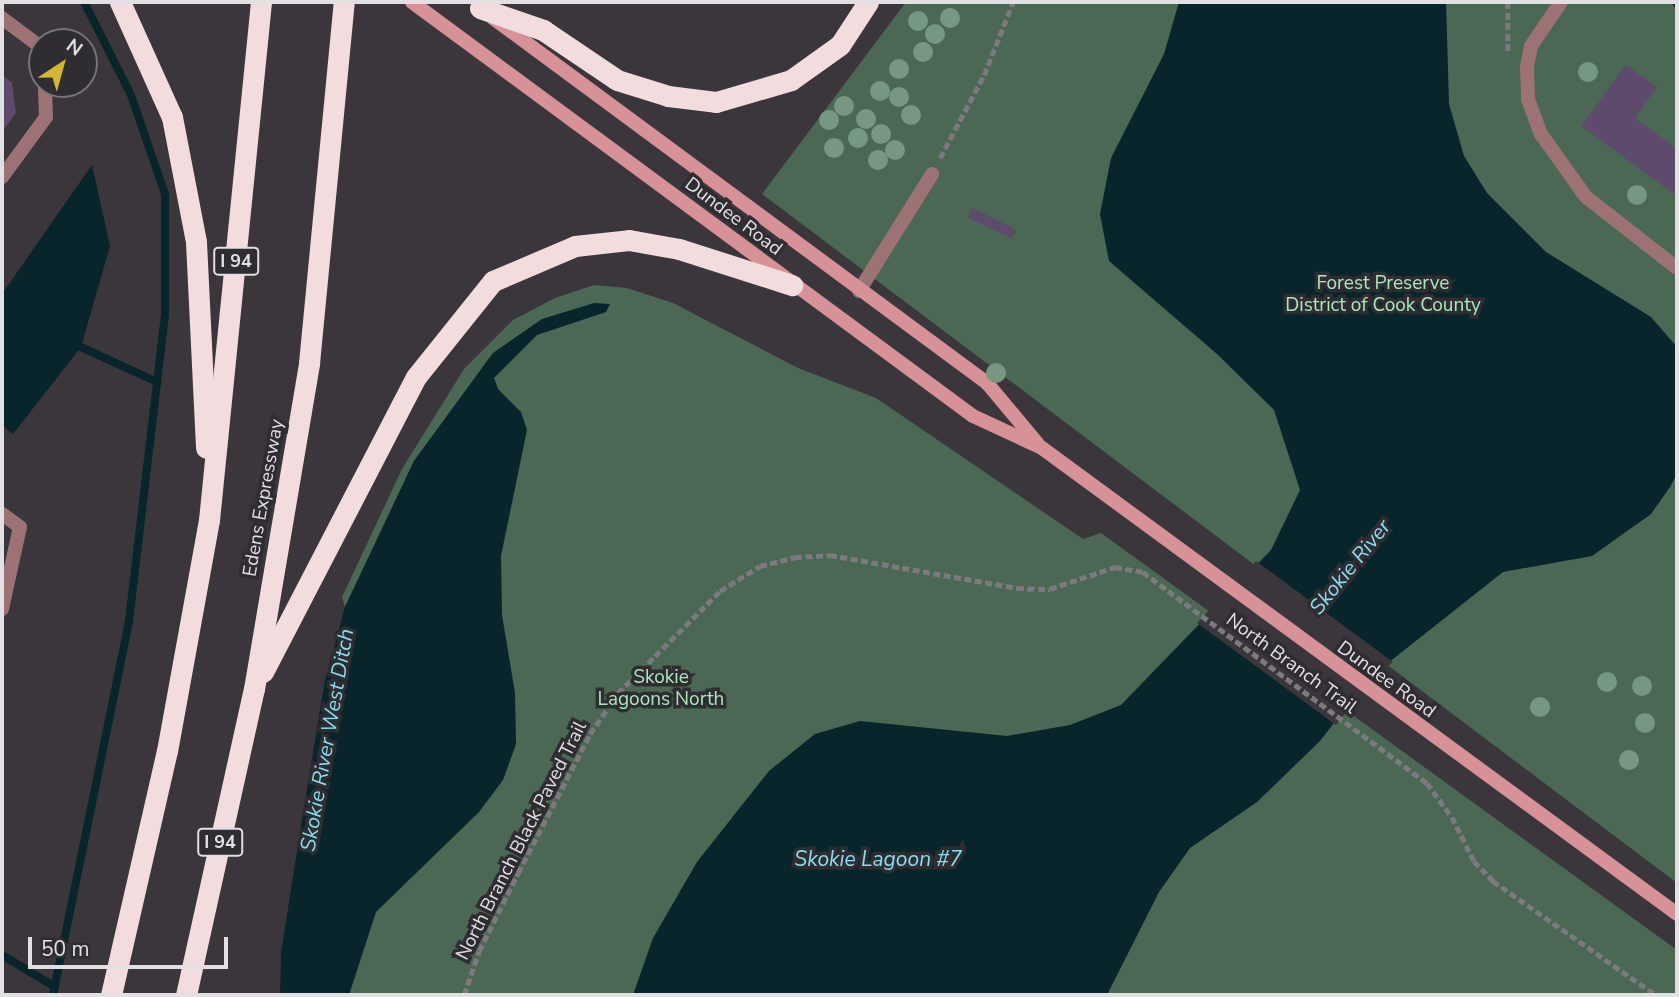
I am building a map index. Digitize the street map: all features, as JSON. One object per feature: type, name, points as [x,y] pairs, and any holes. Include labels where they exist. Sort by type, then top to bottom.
[{"type":"highway","points":[[120,2],[172,117],[196,242],[209,520]]},
{"type":"highway","name":"I 94","points":[[111,995],[167,751],[209,520],[261,2]]},
{"type":"highway","name":"Edens Expressway","points":[[186,995],[254,689],[309,363],[344,2]]},
{"type":"highway","points":[[480,9],[543,30],[617,80],[668,96],[716,102],[791,80],[840,45],[868,2]]},
{"type":"highway","points":[[254,689],[416,377],[493,281],[575,246],[629,240],[679,248],[792,285]]},
{"type":"main road","name":"Dundee Road","points":[[412,2],[973,416],[1042,448],[1417,726],[1677,914]]},
{"type":"main road","name":"Dundee Road","points":[[480,9],[986,383],[1042,448]]},
{"type":"lane","points":[[1561,2],[1531,46],[1527,67],[1528,99],[1541,134],[1586,197],[1677,268]]},
{"type":"lane","points":[[2,18],[28,38]]},
{"type":"lane","points":[[2,177],[47,117],[46,98]]},
{"type":"lane","points":[[859,291],[932,174]]},
{"type":"lane","points":[[2,514],[20,527],[2,609]]},
{"type":"path","points":[[932,174],[984,75],[1013,2]]},
{"type":"path","points":[[1508,2],[1506,50],[1512,64]]},
{"type":"path","name":"North Branch Black Paved Trail","points":[[464,995],[480,951],[518,873],[590,734],[618,693],[720,592],[760,566],[795,556],[830,555],[1017,588],[1050,589],[1115,567],[1131,566],[1172,594]]},
{"type":"path","name":"North Branch Trail","points":[[1172,594],[1436,790],[1474,861],[1493,881],[1656,995]]},
{"type":"green space","name":"Forest Preserve District of Cook County","points":[[906,2],[1677,2],[1677,883],[762,194]]},
{"type":"green space","name":"Skokie Lagoons North","points":[[594,285],[627,288],[673,303],[798,368],[876,398],[1083,539],[1101,533],[1677,950],[1677,995],[295,995],[493,353],[414,461],[345,607],[342,597],[402,469],[464,369],[513,320],[555,298]]},
{"type":"water","points":[[1179,2],[1446,2],[1449,104],[1464,156],[1487,193],[1546,252],[1651,317],[1677,347],[1677,474],[1670,487],[1651,514],[1592,556],[1503,572],[1369,678],[1320,741],[1257,802],[1190,848],[1159,892],[1107,995],[633,995],[653,938],[697,862],[769,771],[815,734],[860,721],[1007,736],[1070,725],[1121,705],[1271,550],[1300,490],[1274,410],[1217,354],[1109,261],[1100,214],[1111,158],[1164,54]]},
{"type":"water","points":[[92,165],[110,246],[81,347],[13,434],[2,425],[2,294]]},
{"type":"water","name":"Skokie River West Ditch","points":[[594,303],[610,304],[606,312],[537,335],[494,378],[498,389],[521,412],[527,430],[501,556],[502,615],[515,693],[516,744],[503,780],[479,812],[376,912],[349,995],[280,995],[281,953],[325,680],[345,607],[414,461],[493,353],[542,319]]},
{"type":"pier","points":[[1256,561],[1393,662],[1371,680],[1336,725],[1197,623]]},
{"type":"building","points":[[1626,65],[1657,87],[1635,118],[1677,149],[1677,196],[1581,126]]},
{"type":"building","points":[[2,75],[12,83],[16,113],[2,132]]},
{"type":"building","points":[[972,208],[1016,229],[1012,238],[968,217]]},
{"type":"waterway","points":[[53,995],[129,621],[165,314],[165,194],[131,95],[84,2]]},
{"type":"waterway","points":[[81,347],[157,382]]},
{"type":"waterway","points":[[2,955],[55,987]]},
{"type":"water label","name":"Skokie River","points":[[1350,567]]},
{"type":"water label","name":"Skokie Lagoon #7","points":[[878,859]]}]
